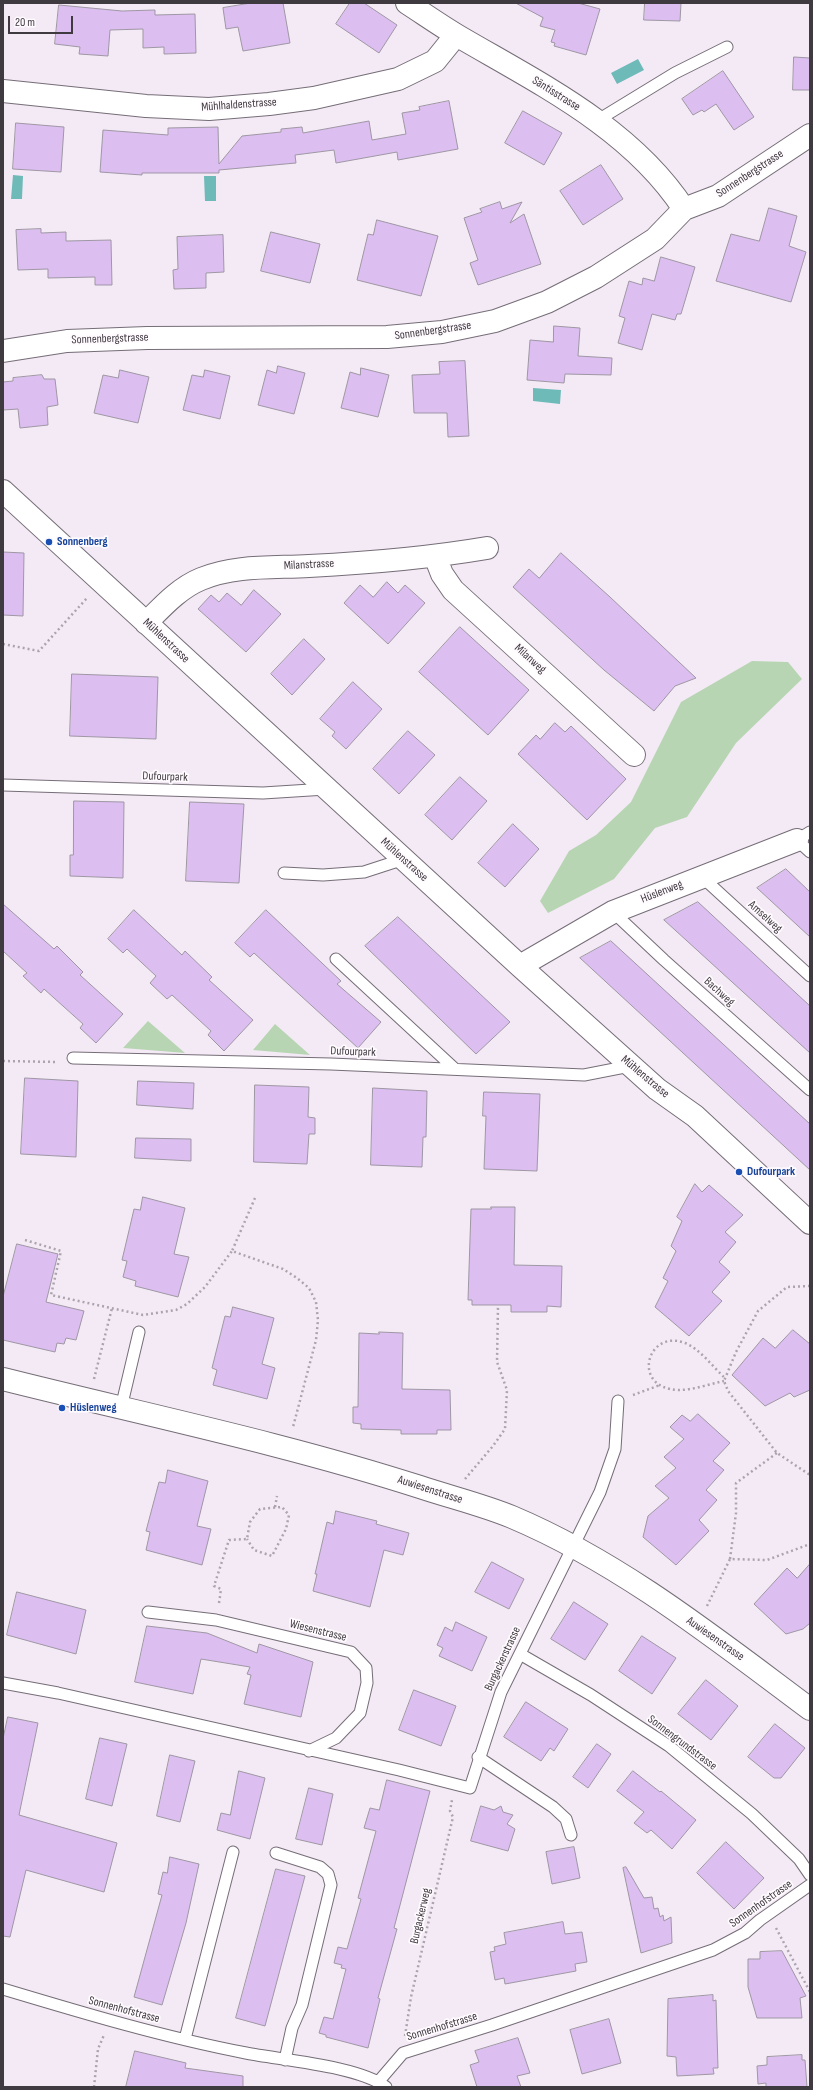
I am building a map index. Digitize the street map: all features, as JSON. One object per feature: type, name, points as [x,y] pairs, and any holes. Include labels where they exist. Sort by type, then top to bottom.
[{"type":"street","name":"Säntisstrasse","points":[[407,3],[456,35],[598,120],[650,166],[668,185],[684,209]]},
{"type":"street","name":"Mühlhaldenstrasse","points":[[3,91],[146,106],[209,109],[284,102],[314,98],[398,79],[435,61],[456,35]]},
{"type":"street","name":"Sonnenbergstrasse","points":[[3,351],[67,340],[387,337],[442,332],[495,321],[547,302],[596,277],[655,239],[684,209],[718,196],[810,135]]},
{"type":"street","name":"Mühlenstrasse","points":[[3,491],[630,1066],[657,1089],[695,1116],[810,1223]]},
{"type":"street","name":"Milanstrasse","points":[[146,623],[184,589],[200,580],[221,572],[238,569],[308,566],[435,556],[487,548]]},
{"type":"street","name":"Milanweg","points":[[435,556],[442,574],[453,590],[634,754]]},
{"type":"street","name":"Hüslenweg","points":[[520,966],[613,912],[702,877],[806,841]]},
{"type":"street","name":"Auwiesenstrasse","points":[[3,1379],[359,1467],[511,1517],[573,1546],[645,1590],[810,1709]]},
{"type":"lane","points":[[598,120],[675,73],[726,47]]},
{"type":"lane","name":"Dufourpark","points":[[3,785],[262,793],[326,788]]},
{"type":"lane","points":[[284,873],[323,875],[364,872],[404,859]]},
{"type":"lane","name":"Amselweg","points":[[702,877],[810,976]]},
{"type":"lane","name":"Bachweg","points":[[613,912],[664,960],[810,1090]]},
{"type":"lane","points":[[336,959],[455,1069]]},
{"type":"lane","name":"Dufourpark","points":[[72,1058],[331,1064],[584,1075],[630,1066]]},
{"type":"lane","points":[[121,1408],[139,1332]]},
{"type":"lane","name":"Burgackerstrasse","points":[[456,1785],[470,1788],[478,1757],[501,1692],[600,1492],[615,1449],[618,1401]]},
{"type":"lane","name":"Wiesenstrasse","points":[[148,1612],[216,1620],[351,1652],[366,1668],[367,1683],[360,1713],[336,1738],[309,1750]]},
{"type":"lane","name":"Sonnengrundstrasse","points":[[520,1654],[592,1695],[668,1746],[752,1814],[799,1859],[810,1874]]},
{"type":"lane","points":[[3,1683],[399,1770],[456,1785]]},
{"type":"lane","points":[[478,1757],[553,1807],[566,1819],[571,1835]]},
{"type":"lane","points":[[185,2039],[233,1852]]},
{"type":"lane","points":[[276,1853],[320,1867],[328,1874],[331,1885],[302,2005],[292,2028],[285,2060]]},
{"type":"lane","name":"Sonnenhofstrasse","points":[[3,1989],[109,2021],[245,2053],[340,2069],[382,2084],[403,2052],[492,2025],[713,1950],[745,1933],[768,1914],[810,1886]]},
{"type":"path","points":[[3,644],[39,651],[102,581]]},
{"type":"path","points":[[3,1061],[67,1062],[72,1058]]},
{"type":"path","points":[[24,1240],[62,1251],[51,1295],[143,1315],[176,1310],[187,1304],[205,1287],[232,1251],[255,1198]]},
{"type":"path","points":[[232,1251],[283,1269],[309,1288],[316,1302],[318,1320],[316,1340],[291,1435]]},
{"type":"path","points":[[810,1286],[787,1287],[758,1311],[724,1377],[728,1391],[777,1452],[810,1475]]},
{"type":"path","points":[[462,1482],[493,1446],[505,1429],[507,1390],[497,1362],[498,1305]]},
{"type":"path","points":[[93,1385],[112,1308]]},
{"type":"path","points":[[724,1377],[700,1353],[685,1343],[673,1340],[659,1345],[650,1355],[647,1367],[651,1377],[660,1385],[678,1390],[724,1381]]},
{"type":"path","points":[[707,1606],[730,1559],[736,1513],[736,1483],[777,1452]]},
{"type":"path","points":[[275,1507],[277,1496]]},
{"type":"path","points":[[282,1507],[289,1515],[281,1540],[272,1556],[254,1550],[247,1539],[250,1522],[260,1510],[282,1507]]},
{"type":"path","points":[[216,1620],[221,1589],[214,1586],[228,1540],[247,1539]]},
{"type":"path","points":[[730,1559],[767,1560],[810,1544]]},
{"type":"path","name":"Burgackerweg","points":[[403,2052],[411,1997],[453,1817],[450,1811],[456,1785]]},
{"type":"path","points":[[768,1914],[810,1992]]},
{"type":"path","points":[[94,2087],[98,2049],[109,2021]]},
{"type":"shaded area","points":[[638,59],[644,70],[617,84],[611,73]]},
{"type":"shaded area","points":[[13,175],[23,176],[22,199],[11,199]]},
{"type":"shaded area","points":[[204,176],[216,176],[216,201],[205,201]]},
{"type":"shaded area","points":[[533,388],[561,390],[560,404],[533,401]]},
{"type":"shaded area","points":[[752,661],[788,662],[802,679],[736,743],[687,817],[655,828],[614,879],[548,913],[540,901],[569,851],[596,835],[631,802],[681,702]]},
{"type":"shaded area","points":[[148,1021],[185,1053],[123,1048]]},
{"type":"shaded area","points":[[275,1024],[310,1055],[253,1050]]},
{"type":"building","points":[[251,3],[283,3],[290,43],[243,51],[238,27],[226,29],[223,8]]},
{"type":"building","points":[[350,3],[364,3],[397,25],[379,53],[336,24]]},
{"type":"building","points":[[516,3],[578,3],[600,9],[586,55],[554,46],[555,43],[551,42],[555,30],[540,26],[543,18]]},
{"type":"building","points":[[645,3],[681,3],[680,21],[644,20]]},
{"type":"building","points":[[59,5],[122,11],[155,10],[155,15],[195,14],[196,53],[164,54],[164,47],[143,48],[143,29],[110,30],[108,56],[79,54],[80,47],[55,44]]},
{"type":"building","points":[[794,57],[810,58],[810,90],[793,90]]},
{"type":"building","points":[[723,71],[754,117],[734,130],[716,104],[704,112],[702,110],[693,115],[682,99]]},
{"type":"building","points":[[449,101],[458,149],[398,160],[397,152],[336,163],[334,150],[295,155],[296,163],[219,170],[219,173],[142,173],[142,175],[100,172],[103,130],[168,135],[168,128],[218,127],[219,164],[242,136],[281,132],[281,129],[302,127],[303,133],[369,121],[372,140],[406,134],[402,113],[420,110],[419,107]]},
{"type":"building","points":[[523,111],[562,133],[544,165],[505,143]]},
{"type":"building","points":[[16,123],[64,127],[61,172],[13,169]]},
{"type":"building","points":[[601,165],[623,199],[583,225],[560,191]]},
{"type":"building","points":[[500,202],[502,209],[522,202],[510,223],[524,214],[541,264],[478,285],[470,263],[478,260],[464,218],[482,212],[480,209]]},
{"type":"building","points":[[769,208],[797,216],[789,246],[806,252],[791,302],[716,281],[731,234],[759,241]]},
{"type":"building","points":[[377,220],[438,236],[421,296],[357,280],[368,234],[373,235]]},
{"type":"building","points":[[41,229],[41,233],[66,232],[66,241],[111,240],[112,285],[95,285],[95,277],[48,278],[48,269],[18,270],[16,230]]},
{"type":"building","points":[[271,232],[320,244],[310,283],[261,271]]},
{"type":"building","points":[[223,235],[224,272],[206,273],[206,288],[174,289],[173,270],[178,269],[177,237]]},
{"type":"building","points":[[661,257],[695,267],[681,314],[677,314],[675,320],[652,314],[642,350],[618,343],[625,318],[619,316],[629,281],[642,285],[643,278],[654,281]]},
{"type":"building","points":[[554,326],[580,328],[578,356],[612,358],[611,375],[565,374],[564,383],[527,380],[530,340],[553,342]]},
{"type":"building","points":[[465,361],[469,436],[448,437],[447,413],[414,413],[412,375],[440,374],[439,362]]},
{"type":"building","points":[[278,366],[305,373],[294,414],[258,405],[267,370],[276,373]]},
{"type":"building","points":[[361,368],[389,375],[378,417],[341,408],[350,372],[360,375]]},
{"type":"building","points":[[120,370],[149,377],[138,423],[94,413],[103,375],[118,378]]},
{"type":"building","points":[[205,370],[230,376],[220,419],[183,410],[192,375],[203,377]]},
{"type":"building","points":[[42,375],[44,379],[55,379],[58,405],[47,407],[48,425],[20,428],[18,409],[3,410],[3,382],[13,381],[13,378]]},
{"type":"building","points":[[3,552],[24,553],[23,616],[3,615]]},
{"type":"building","points":[[561,553],[696,678],[675,686],[654,711],[604,670],[513,587],[529,569],[539,578]]},
{"type":"building","points":[[387,582],[398,593],[405,585],[425,603],[388,644],[344,603],[360,585],[373,597]]},
{"type":"building","points":[[254,590],[281,614],[246,652],[198,609],[211,595],[219,602],[227,593],[241,605]]},
{"type":"building","points":[[460,627],[529,690],[488,735],[419,672]]},
{"type":"building","points":[[304,639],[325,659],[292,695],[271,674]]},
{"type":"building","points":[[72,674],[158,677],[156,739],[70,736]]},
{"type":"building","points":[[353,682],[382,709],[346,749],[332,736],[335,732],[320,719]]},
{"type":"building","points":[[555,723],[565,732],[571,726],[626,779],[587,820],[518,754],[536,735],[540,739]]},
{"type":"building","points":[[408,731],[435,755],[399,794],[373,769]]},
{"type":"building","points":[[460,777],[487,801],[452,840],[425,815]]},
{"type":"building","points":[[74,801],[124,802],[123,878],[70,876],[70,855],[73,855]]},
{"type":"building","points":[[190,802],[244,804],[239,883],[186,881]]},
{"type":"building","points":[[513,824],[539,849],[505,887],[478,863]]},
{"type":"building","points":[[786,869],[810,892],[810,937],[757,888]]},
{"type":"building","points":[[698,902],[810,1006],[810,1053],[664,920]]},
{"type":"building","points":[[3,904],[54,949],[57,946],[83,972],[80,975],[123,1014],[96,1043],[80,1028],[83,1024],[44,989],[41,993],[23,976],[27,973],[3,951]]},
{"type":"building","points":[[134,910],[182,955],[185,951],[212,977],[209,980],[253,1020],[224,1051],[208,1035],[211,1031],[172,995],[167,999],[150,983],[156,976],[127,949],[123,953],[108,939]]},
{"type":"building","points":[[266,910],[341,981],[337,984],[381,1022],[358,1048],[254,953],[250,957],[235,943]]},
{"type":"building","points":[[398,917],[510,1022],[476,1054],[365,946]]},
{"type":"building","points":[[611,941],[810,1124],[810,1170],[580,958]]},
{"type":"building","points":[[25,1078],[78,1081],[76,1157],[21,1154]]},
{"type":"building","points":[[138,1081],[194,1083],[193,1109],[137,1105]]},
{"type":"building","points":[[255,1085],[309,1087],[308,1117],[315,1118],[315,1134],[309,1134],[307,1164],[254,1162]]},
{"type":"building","points":[[373,1088],[427,1091],[426,1137],[423,1137],[422,1167],[371,1165]]},
{"type":"building","points":[[484,1092],[540,1094],[537,1171],[484,1169],[486,1116],[483,1116]]},
{"type":"building","points":[[136,1138],[191,1139],[191,1161],[135,1158]]},
{"type":"building","points":[[695,1184],[702,1192],[709,1185],[743,1215],[725,1232],[736,1242],[719,1262],[730,1272],[712,1292],[722,1301],[689,1336],[655,1307],[668,1281],[663,1278],[676,1251],[671,1246],[682,1221],[677,1217]]},
{"type":"building","points":[[143,1197],[185,1208],[174,1254],[189,1257],[178,1297],[135,1286],[136,1281],[123,1277],[127,1261],[122,1260],[134,1209],[140,1210]]},
{"type":"building","points":[[491,1207],[515,1207],[514,1265],[562,1266],[561,1307],[547,1306],[547,1312],[511,1312],[511,1305],[472,1305],[472,1300],[468,1300],[471,1209],[491,1209]]},
{"type":"building","points":[[17,1244],[58,1254],[46,1302],[84,1311],[76,1340],[66,1338],[64,1344],[57,1343],[55,1352],[3,1340],[3,1297]]},
{"type":"building","points":[[233,1307],[274,1318],[262,1364],[275,1368],[267,1399],[213,1385],[217,1370],[212,1368],[225,1316],[230,1317]]},
{"type":"building","points":[[793,1330],[810,1344],[810,1390],[794,1397],[790,1393],[765,1406],[732,1375],[763,1338],[775,1348]]},
{"type":"building","points":[[379,1332],[403,1333],[402,1389],[450,1390],[451,1430],[437,1430],[437,1434],[401,1434],[401,1430],[361,1429],[361,1424],[353,1423],[353,1407],[358,1407],[359,1333],[379,1334]]},
{"type":"building","points":[[698,1414],[730,1443],[713,1461],[724,1470],[706,1490],[717,1500],[699,1520],[709,1531],[676,1565],[643,1537],[648,1516],[669,1498],[655,1486],[676,1468],[664,1457],[684,1439],[670,1427],[682,1415],[690,1421]]},
{"type":"building","points":[[168,1470],[208,1481],[197,1526],[211,1529],[202,1565],[146,1550],[150,1532],[146,1531],[159,1482],[165,1483]]},
{"type":"building","points":[[336,1511],[377,1521],[376,1524],[409,1533],[403,1555],[384,1550],[370,1607],[313,1591],[317,1574],[315,1574],[327,1522],[333,1524]]},
{"type":"building","points":[[492,1562],[524,1579],[509,1609],[475,1592]]},
{"type":"building","points":[[810,1564],[810,1623],[803,1629],[786,1634],[754,1604],[787,1568],[797,1578]]},
{"type":"building","points":[[17,1592],[86,1610],[76,1654],[7,1635]]},
{"type":"building","points":[[574,1602],[608,1624],[585,1660],[551,1639]]},
{"type":"building","points":[[456,1622],[487,1637],[472,1671],[439,1656],[443,1648],[437,1645],[445,1627],[452,1631]]},
{"type":"building","points":[[147,1626],[207,1633],[257,1653],[259,1644],[313,1662],[301,1717],[244,1704],[251,1675],[247,1674],[250,1667],[201,1659],[193,1694],[135,1682]]},
{"type":"building","points":[[642,1636],[676,1658],[652,1694],[619,1671]]},
{"type":"building","points":[[706,1680],[738,1706],[711,1740],[678,1714]]},
{"type":"building","points":[[414,1690],[456,1706],[441,1746],[399,1730]]},
{"type":"building","points":[[526,1702],[568,1729],[554,1751],[550,1748],[541,1761],[504,1737]]},
{"type":"building","points":[[8,1717],[38,1723],[19,1815],[117,1843],[104,1892],[26,1870],[10,1937],[3,1936],[3,1739]]},
{"type":"building","points":[[775,1724],[805,1748],[781,1778],[774,1778],[748,1757]]},
{"type":"building","points":[[100,1738],[127,1744],[112,1806],[86,1799]]},
{"type":"building","points":[[597,1744],[611,1754],[588,1788],[573,1777]]},
{"type":"building","points":[[170,1755],[195,1761],[180,1822],[157,1816]]},
{"type":"building","points":[[239,1771],[265,1778],[250,1839],[217,1830],[221,1813],[230,1815]]},
{"type":"building","points":[[633,1771],[660,1792],[661,1791],[696,1820],[672,1849],[651,1830],[647,1833],[634,1823],[644,1812],[617,1791]]},
{"type":"building","points":[[387,1780],[430,1791],[394,1928],[397,1929],[378,1998],[380,1999],[368,2048],[326,2037],[326,2035],[319,2033],[324,2017],[333,2019],[346,1969],[341,1968],[342,1965],[334,1963],[338,1947],[347,1949],[361,1899],[358,1898],[376,1831],[364,1828],[370,1808],[379,1810]]},
{"type":"building","points":[[309,1788],[333,1794],[322,1845],[296,1839]]},
{"type":"building","points":[[481,1806],[494,1810],[501,1806],[503,1812],[513,1815],[507,1824],[515,1829],[508,1851],[471,1841]]},
{"type":"building","points":[[726,1842],[764,1878],[734,1909],[697,1873]]},
{"type":"building","points":[[574,1847],[580,1878],[552,1884],[546,1852]]},
{"type":"building","points":[[170,1857],[199,1864],[186,1923],[162,2005],[134,1997],[162,1895],[158,1894],[163,1872],[167,1873]]},
{"type":"building","points":[[626,1867],[644,1898],[652,1897],[654,1909],[658,1908],[660,1917],[663,1915],[664,1921],[671,1917],[672,1943],[641,1953],[623,1868]]},
{"type":"building","points":[[276,1869],[305,1876],[265,2026],[236,2018]]},
{"type":"building","points":[[563,1922],[565,1934],[582,1932],[587,1962],[575,1964],[576,1971],[505,1984],[504,1978],[495,1980],[490,1952],[495,1951],[494,1947],[506,1944],[504,1933]]},
{"type":"building","points":[[782,1951],[806,1996],[800,1998],[802,2018],[757,2018],[748,1987],[748,1959],[760,1959],[760,1952]]},
{"type":"building","points":[[713,1995],[713,2001],[716,2000],[718,2068],[713,2068],[714,2074],[677,2076],[676,2057],[667,2056],[668,1999]]},
{"type":"building","points":[[609,2019],[621,2063],[582,2074],[570,2030]]},
{"type":"building","points":[[518,2038],[530,2073],[517,2076],[521,2087],[477,2087],[470,2065],[479,2062],[475,2051]]},
{"type":"building","points":[[135,2051],[186,2063],[185,2068],[243,2076],[243,2087],[126,2087]]},
{"type":"building","points":[[802,2055],[802,2060],[805,2060],[807,2087],[766,2087],[766,2083],[758,2084],[757,2066],[767,2065],[767,2057]]},
{"type":"place","name":"Sonnenberg","points":[[49,542]]},
{"type":"place","name":"Dufourpark","points":[[739,1172]]},
{"type":"place","name":"Hüslenweg","points":[[62,1408]]}]
